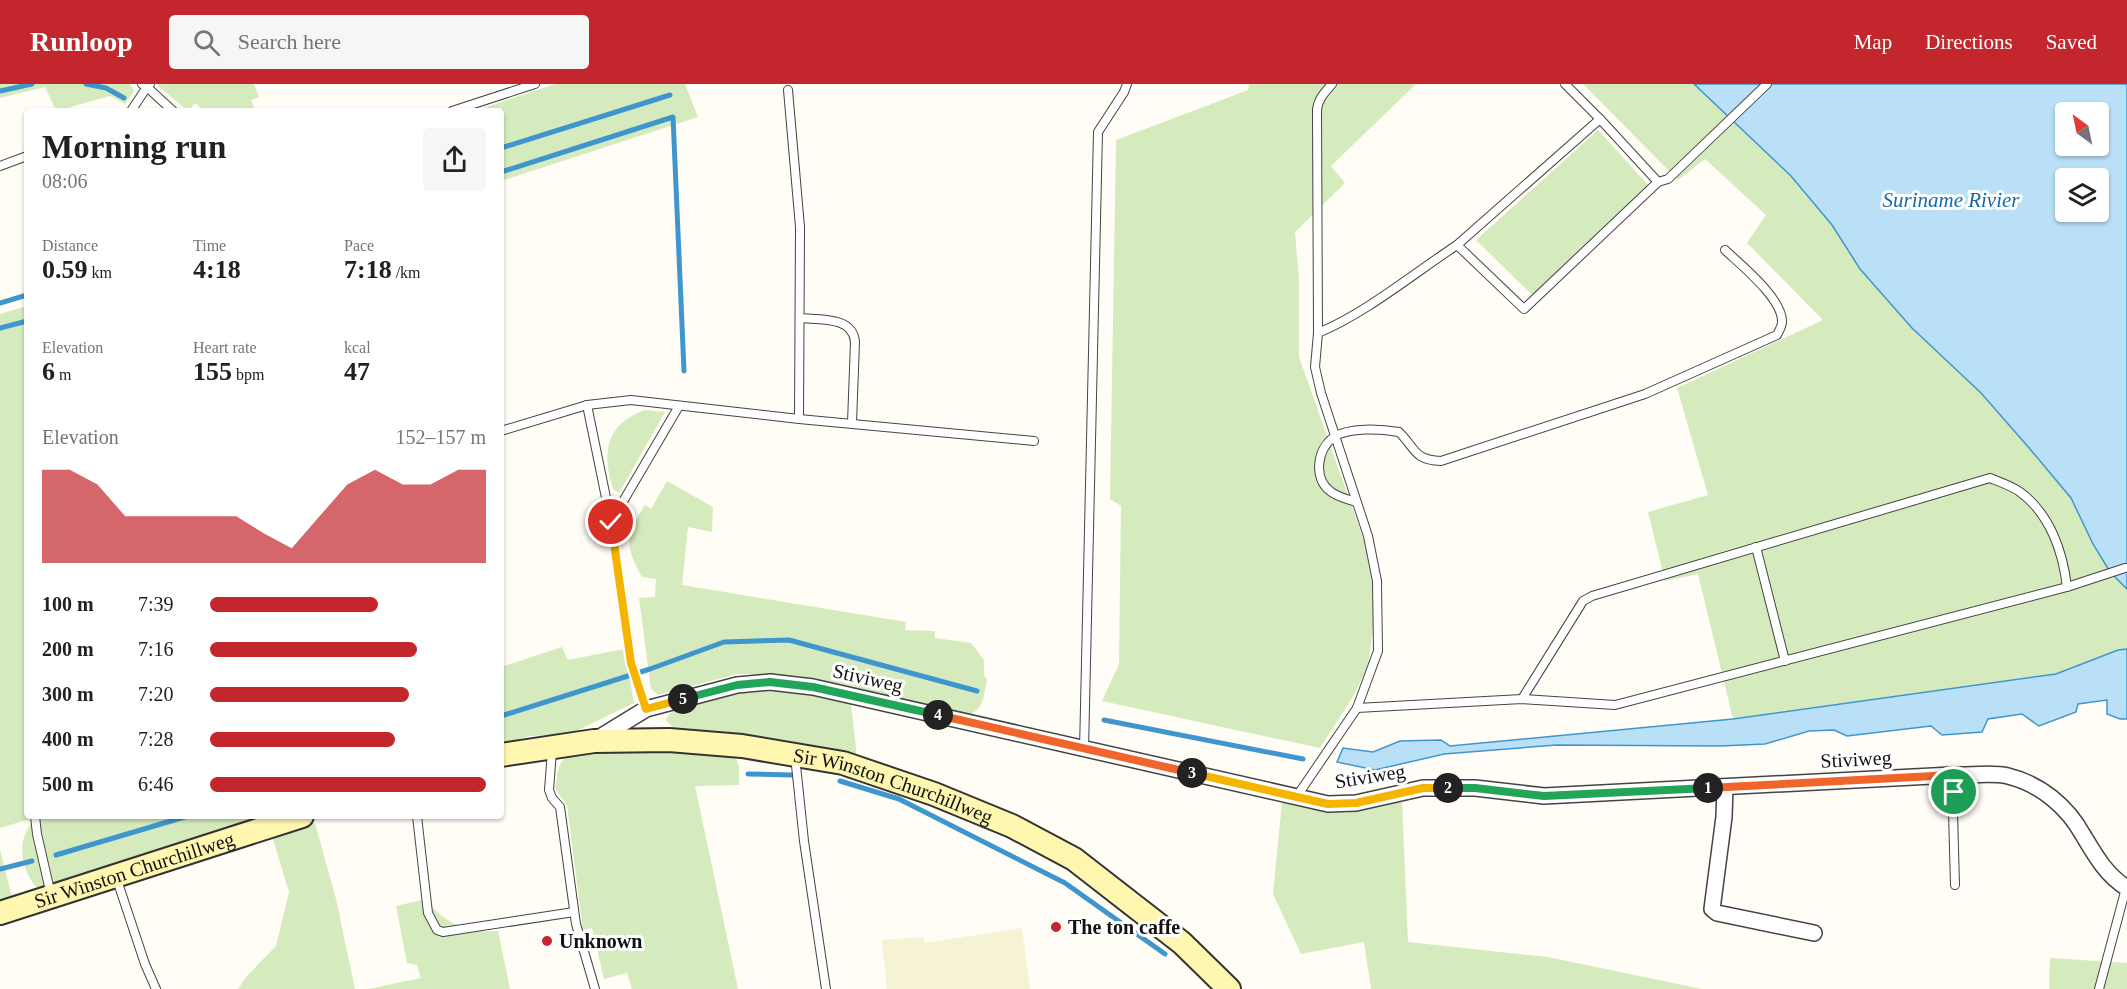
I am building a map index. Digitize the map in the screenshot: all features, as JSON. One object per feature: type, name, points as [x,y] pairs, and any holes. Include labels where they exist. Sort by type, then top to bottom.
[{"type":"street","name":"Stiviweg","points":[[594,741],[646,709],[737,685],[770,682],[813,687],[1328,804],[1356,803],[1423,788],[1475,788],[1544,796],[1952,775],[2007,776],[2042,789],[2081,831],[2096,857],[2113,878],[2127,888]]},
{"type":"street","name":"Sir Winston Churchillweg","points":[[504,755],[594,741],[669,740],[742,746],[843,763],[934,794],[1012,826],[1074,859],[1182,943],[1229,989]]},
{"type":"street","points":[[1725,787],[1724,817],[1712,909],[1717,913],[1814,933]]},
{"type":"street","name":"Sir Winston Churchillweg","points":[[0,913],[293,819]]},
{"type":"lane","points":[[461,108],[535,84]]},
{"type":"lane","points":[[1084,750],[1098,132],[1127,84]]},
{"type":"lane","points":[[1297,796],[1357,708],[1378,651],[1377,581],[1368,536],[1334,437],[1315,367],[1318,333],[1317,103],[1332,84]]},
{"type":"lane","points":[[1564,84],[1658,182]]},
{"type":"lane","points":[[1457,245],[1524,309],[1658,182],[1668,179],[1718,133],[1767,84]]},
{"type":"lane","points":[[133,108],[146,85],[170,108]]},
{"type":"lane","points":[[788,90],[801,227],[799,419]]},
{"type":"lane","points":[[1318,333],[1336,326],[1457,245],[1600,119]]},
{"type":"lane","points":[[0,166],[24,157]]},
{"type":"lane","points":[[1356,502],[1330,491],[1320,473],[1318,462],[1325,447],[1334,437],[1359,430],[1399,432],[1417,455],[1427,461],[1441,461],[1645,394],[1777,335],[1783,322],[1780,311],[1768,293],[1725,250]]},
{"type":"lane","points":[[800,318],[840,322],[847,324],[852,330],[855,342],[852,423]]},
{"type":"lane","points":[[504,430],[587,405],[631,400],[799,419],[1034,441]]},
{"type":"lane","points":[[587,405],[611,522],[631,663],[638,691],[646,709]]},
{"type":"lane","points":[[611,522],[679,406]]},
{"type":"lane","points":[[1522,699],[1582,601],[1592,596],[1990,478],[2020,492],[2040,512],[2057,542],[2067,587]]},
{"type":"lane","points":[[1756,547],[1785,661]]},
{"type":"lane","points":[[1357,708],[1522,699],[1615,705],[2067,587],[2125,568]]},
{"type":"lane","points":[[552,747],[549,790],[552,798],[560,807],[576,924],[595,989]]},
{"type":"lane","points":[[794,755],[826,989]]},
{"type":"lane","points":[[1952,775],[1956,885]]},
{"type":"lane","points":[[35,819],[52,896]]},
{"type":"lane","points":[[417,819],[428,913],[437,930],[443,932],[574,912]]},
{"type":"lane","points":[[116,876],[145,964],[156,989]]},
{"type":"lane","points":[[2099,989],[2127,888]]},
{"type":"shaded area","points":[[1022,928],[1030,989],[887,989],[882,940],[923,937],[925,943]]},
{"type":"green space","points":[[0,84],[130,84],[134,91],[125,104],[110,96],[67,108],[55,108],[45,87],[0,98]]},
{"type":"green space","points":[[254,84],[259,97],[251,100],[254,108],[201,108],[195,103],[191,108],[184,108],[157,85]]},
{"type":"green space","points":[[555,84],[685,84],[698,117],[504,180],[504,108],[483,108]]},
{"type":"green space","points":[[1249,84],[1416,84],[1331,166],[1345,183],[1295,232],[1299,280],[1299,357],[1364,541],[1373,586],[1373,628],[1368,666],[1354,695],[1320,748],[1102,701],[1119,664],[1121,506],[1110,499],[1116,140],[1248,90]]},
{"type":"green space","points":[[1583,84],[1694,84],[1791,176],[1832,225],[1860,269],[1912,328],[1981,393],[2071,498],[2093,544],[2110,572],[2127,589],[2127,649],[2118,650],[2056,674],[1733,719],[1698,574],[1665,581],[1648,512],[1708,495],[1677,388],[1823,320],[1747,243],[1766,215],[1705,159],[1678,180]]},
{"type":"green space","points":[[1598,130],[1650,187],[1533,296],[1476,240]]},
{"type":"green space","points":[[24,307],[24,819],[30,819],[0,828],[0,314]]},
{"type":"green space","points":[[645,410],[665,412],[619,493],[613,489],[609,476],[607,463],[610,441],[622,423]]},
{"type":"green space","points":[[667,481],[713,507],[712,532],[688,527],[682,585],[906,622],[905,630],[935,631],[935,638],[971,643],[984,660],[984,675],[987,680],[980,706],[967,715],[799,677],[765,674],[737,674],[658,695],[651,689],[639,598],[655,597],[656,579],[642,577],[632,556],[629,540],[645,505],[651,509]]},
{"type":"green space","points":[[562,647],[568,660],[624,649],[634,703],[570,734],[530,736],[504,743],[504,666]]},
{"type":"green space","points":[[763,690],[789,691],[851,703],[857,758],[681,731],[673,728],[666,720],[671,713],[694,702]]},
{"type":"green space","points":[[662,750],[735,756],[739,766],[739,785],[695,786],[738,989],[632,989],[627,973],[604,979],[592,928],[583,930],[567,806],[555,788],[561,764],[571,754]]},
{"type":"green space","points":[[1402,801],[1408,942],[1548,957],[1702,989],[1371,989],[1364,942],[1301,954],[1273,894],[1282,802],[1345,813]]},
{"type":"green space","points":[[32,819],[263,819],[44,888],[36,887],[32,882],[23,859],[22,847]]},
{"type":"green space","points":[[315,823],[336,899],[355,989],[238,989],[246,977],[276,946],[289,892],[272,836]]},
{"type":"green space","points":[[0,850],[12,898],[0,902]]},
{"type":"green space","points":[[426,899],[440,915],[457,925],[476,931],[498,931],[510,989],[368,989],[421,978],[417,965],[407,963],[396,906]]},
{"type":"green space","points":[[2050,958],[2127,963],[2127,989],[2049,989]]},
{"type":"water","name":"Suriname Rivier","points":[[1694,84],[2127,84],[2127,589],[2110,572],[2093,544],[2071,498],[1981,393],[1912,328],[1860,269],[1832,225],[1791,176]]},
{"type":"water","points":[[2127,649],[2127,719],[2107,714],[2107,700],[2078,704],[2076,712],[2039,726],[2022,714],[1988,719],[1982,732],[1942,735],[1931,726],[1847,736],[1834,730],[1809,731],[1765,744],[1556,745],[1444,754],[1375,770],[1337,762],[1343,748],[1373,752],[1400,741],[1441,740],[1450,746],[1733,719],[2056,674],[2118,650]]},
{"type":"waterway","points":[[0,91],[32,84]]},
{"type":"waterway","points":[[86,84],[106,88],[124,98]]},
{"type":"waterway","points":[[504,147],[670,95]]},
{"type":"waterway","points":[[504,171],[673,117],[684,371]]},
{"type":"waterway","points":[[0,303],[24,296]]},
{"type":"waterway","points":[[0,328],[24,322]]},
{"type":"waterway","points":[[504,715],[650,669],[724,642],[789,640],[977,691]]},
{"type":"waterway","points":[[1104,720],[1303,759]]},
{"type":"waterway","points":[[748,774],[792,775]]},
{"type":"waterway","points":[[840,781],[899,799],[1065,883],[1165,954]]},
{"type":"waterway","points":[[56,855],[178,819]]},
{"type":"waterway","points":[[0,869],[32,861]]},
{"type":"place","name":"The ton caffe","points":[[1056,927]]},
{"type":"place","name":"Unknown","points":[[547,941]]},
{"type":"route","points":[[611,522],[631,663],[638,691],[646,709],[737,685],[770,682],[813,687],[1328,804],[1356,803],[1423,788],[1475,788],[1544,796],[1952,775],[1954,792]]}]
